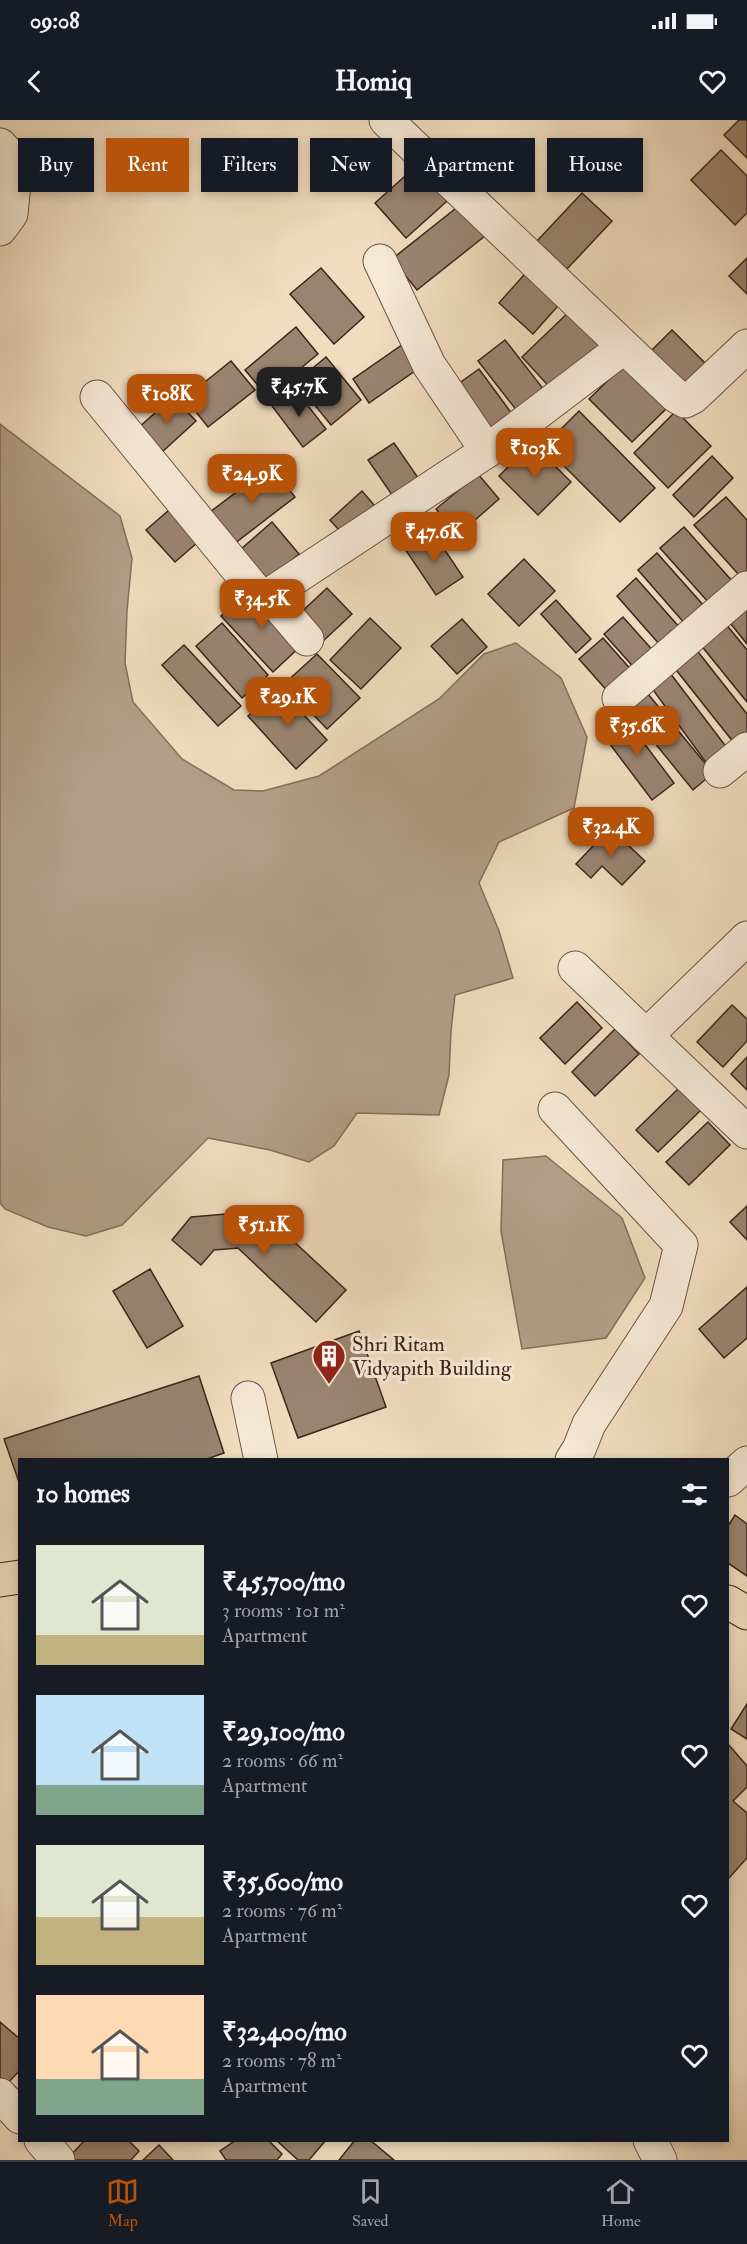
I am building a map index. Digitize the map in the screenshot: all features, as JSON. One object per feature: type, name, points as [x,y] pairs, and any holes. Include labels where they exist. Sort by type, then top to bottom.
[{"type":"main road","points":[[0,1580],[18,1577]]},
{"type":"main road","points":[[729,1603],[747,1613]]},
{"type":"street","points":[[386,120],[662,383],[685,401],[693,397],[747,346]]},
{"type":"street","points":[[0,146],[16,163],[11,214],[0,230]]},
{"type":"street","points":[[380,261],[429,365],[487,451]]},
{"type":"street","points":[[97,397],[258,594],[269,595],[487,451],[624,347]]},
{"type":"street","points":[[619,698],[747,588]]},
{"type":"street","points":[[269,595],[307,639]]},
{"type":"street","points":[[720,771],[747,749]]},
{"type":"street","points":[[646,1036],[747,938]]},
{"type":"street","points":[[575,968],[747,1132]]},
{"type":"street","points":[[555,1109],[681,1245],[666,1306],[589,1424],[573,1458]]},
{"type":"street","points":[[248,1398],[261,1458]]},
{"type":"street","points":[[729,1479],[747,1463]]},
{"type":"street","points":[[0,2095],[18,2115]]},
{"type":"street","points":[[43,2142],[58,2160]]},
{"type":"street","points":[[651,2142],[660,2160]]},
{"type":"shaded area","points":[[0,424],[120,516],[132,558],[125,663],[133,702],[182,759],[234,790],[263,791],[319,776],[439,699],[484,654],[516,643],[561,678],[587,737],[574,808],[499,842],[479,883],[499,931],[513,978],[455,995],[449,1075],[439,1115],[357,1113],[334,1146],[309,1162],[270,1150],[208,1138],[122,1225],[86,1236],[48,1227],[5,1209],[0,1203]]},
{"type":"shaded area","points":[[546,1156],[622,1218],[645,1278],[606,1338],[522,1349],[501,1231],[503,1160]]},
{"type":"building","points":[[739,120],[747,120],[747,158],[724,135]]},
{"type":"building","points":[[721,150],[747,176],[747,213],[735,225],[691,180]]},
{"type":"building","points":[[404,177],[404,192],[456,193],[406,238],[375,203],[387,192],[392,192],[392,188]]},
{"type":"building","points":[[582,193],[612,221],[567,269],[537,241]]},
{"type":"building","points":[[465,201],[490,232],[417,290],[392,259]]},
{"type":"building","points":[[747,258],[747,294],[729,276]]},
{"type":"building","points":[[531,267],[565,298],[533,334],[499,303]]},
{"type":"building","points":[[321,268],[364,317],[334,344],[290,294]]},
{"type":"building","points":[[574,307],[608,342],[555,393],[522,357]]},
{"type":"building","points":[[296,327],[318,354],[267,396],[245,370]]},
{"type":"building","points":[[672,330],[712,370],[688,393],[649,353]]},
{"type":"building","points":[[409,340],[425,364],[369,403],[353,379]]},
{"type":"building","points":[[505,340],[548,395],[521,416],[478,361]]},
{"type":"building","points":[[326,357],[361,400],[331,425],[296,382]]},
{"type":"building","points":[[231,361],[255,390],[208,427],[185,398]]},
{"type":"building","points":[[624,365],[667,408],[632,442],[589,399]]},
{"type":"building","points":[[479,369],[518,422],[493,440],[454,387]]},
{"type":"building","points":[[295,389],[326,429],[303,447],[272,406]]},
{"type":"building","points":[[173,397],[196,421],[161,453],[138,428]]},
{"type":"building","points":[[579,411],[655,488],[620,522],[544,446]]},
{"type":"building","points":[[676,411],[711,446],[668,488],[634,453]]},
{"type":"building","points":[[394,443],[425,488],[399,505],[368,460]]},
{"type":"building","points":[[532,443],[571,482],[538,515],[499,476]]},
{"type":"building","points":[[712,456],[733,478],[694,517],[673,495]]},
{"type":"building","points":[[271,466],[295,497],[234,544],[210,512]]},
{"type":"building","points":[[478,474],[499,499],[458,535],[436,509]]},
{"type":"building","points":[[362,491],[380,512],[348,540],[330,520]]},
{"type":"building","points":[[726,497],[747,520],[747,570],[740,576],[694,525]]},
{"type":"building","points":[[176,504],[205,536],[175,562],[146,530]]},
{"type":"building","points":[[272,522],[299,554],[268,580],[241,549]]},
{"type":"building","points":[[684,527],[733,582],[709,603],[660,548]]},
{"type":"building","points":[[432,531],[463,577],[436,595],[405,549]]},
{"type":"building","points":[[657,553],[705,607],[686,625],[638,570]]},
{"type":"building","points":[[524,559],[555,591],[519,626],[488,594]]},
{"type":"building","points":[[636,578],[680,628],[660,645],[617,596]]},
{"type":"building","points":[[252,588],[303,644],[273,672],[221,616]]},
{"type":"building","points":[[327,588],[352,614],[321,643],[296,617]]},
{"type":"building","points":[[556,600],[591,639],[576,653],[541,614]]},
{"type":"building","points":[[747,603],[747,644],[727,619]]},
{"type":"building","points":[[623,617],[656,654],[637,671],[604,634]]},
{"type":"building","points":[[370,618],[401,648],[361,689],[330,660]]},
{"type":"building","points":[[462,619],[487,647],[457,674],[431,646]]},
{"type":"building","points":[[222,623],[268,675],[242,698],[196,646]]},
{"type":"building","points":[[725,623],[747,650],[747,702],[700,644]]},
{"type":"building","points":[[603,638],[633,672],[609,693],[579,659]]},
{"type":"building","points":[[184,645],[241,706],[218,726],[162,665]]},
{"type":"building","points":[[695,648],[747,714],[747,742],[738,748],[673,666]]},
{"type":"building","points":[[317,654],[360,698],[327,729],[284,684]]},
{"type":"building","points":[[670,673],[734,757],[713,772],[651,687]]},
{"type":"building","points":[[279,688],[327,740],[296,769],[248,716]]},
{"type":"building","points":[[648,694],[713,773],[693,790],[628,710]]},
{"type":"building","points":[[622,714],[674,783],[652,800],[600,731]]},
{"type":"building","points":[[610,828],[645,861],[622,885],[602,866],[591,878],[576,864]]},
{"type":"building","points":[[577,1002],[602,1028],[565,1064],[540,1038]]},
{"type":"building","points":[[732,1005],[747,1019],[747,1041],[723,1067],[697,1042]]},
{"type":"building","points":[[615,1029],[639,1054],[595,1096],[572,1072]]},
{"type":"building","points":[[747,1057],[747,1090],[731,1074]]},
{"type":"building","points":[[680,1087],[701,1110],[658,1152],[636,1130]]},
{"type":"building","points":[[708,1122],[730,1145],[689,1185],[666,1162]]},
{"type":"building","points":[[747,1206],[747,1240],[730,1222]]},
{"type":"building","points":[[261,1211],[346,1290],[316,1322],[238,1248],[214,1250],[201,1265],[172,1240],[191,1217]]},
{"type":"building","points":[[150,1269],[183,1326],[147,1348],[113,1291]]},
{"type":"building","points":[[747,1287],[747,1338],[724,1358],[699,1329]]},
{"type":"building","name":"Shri Ritam Vidyapith Building","points":[[359,1331],[386,1407],[298,1438],[271,1363]]},
{"type":"building","points":[[199,1376],[224,1453],[210,1458],[18,1458],[18,1479],[4,1439]]},
{"type":"building","points":[[735,1515],[747,1524],[747,1576],[729,1564],[729,1524]]},
{"type":"building","points":[[747,1704],[747,1739],[731,1729]]},
{"type":"building","points":[[729,1745],[747,1766],[747,1787],[733,1801],[747,1813],[747,1858],[729,1878]]},
{"type":"building","points":[[0,2022],[18,2037],[18,2072],[7,2084],[0,2077]]},
{"type":"building","points":[[83,2142],[130,2142],[139,2151],[131,2160],[71,2160],[69,2157]]},
{"type":"building","points":[[233,2142],[270,2142],[282,2154],[277,2160],[226,2160],[220,2151]]},
{"type":"building","points":[[278,2142],[324,2142],[309,2160],[298,2160]]},
{"type":"building","points":[[353,2142],[372,2142],[394,2160],[339,2160]]},
{"type":"building","points":[[159,2145],[173,2160],[143,2160]]},
{"type":"place","name":"Shri Ritam Vidyapith Building","points":[[329,1385]]}]
